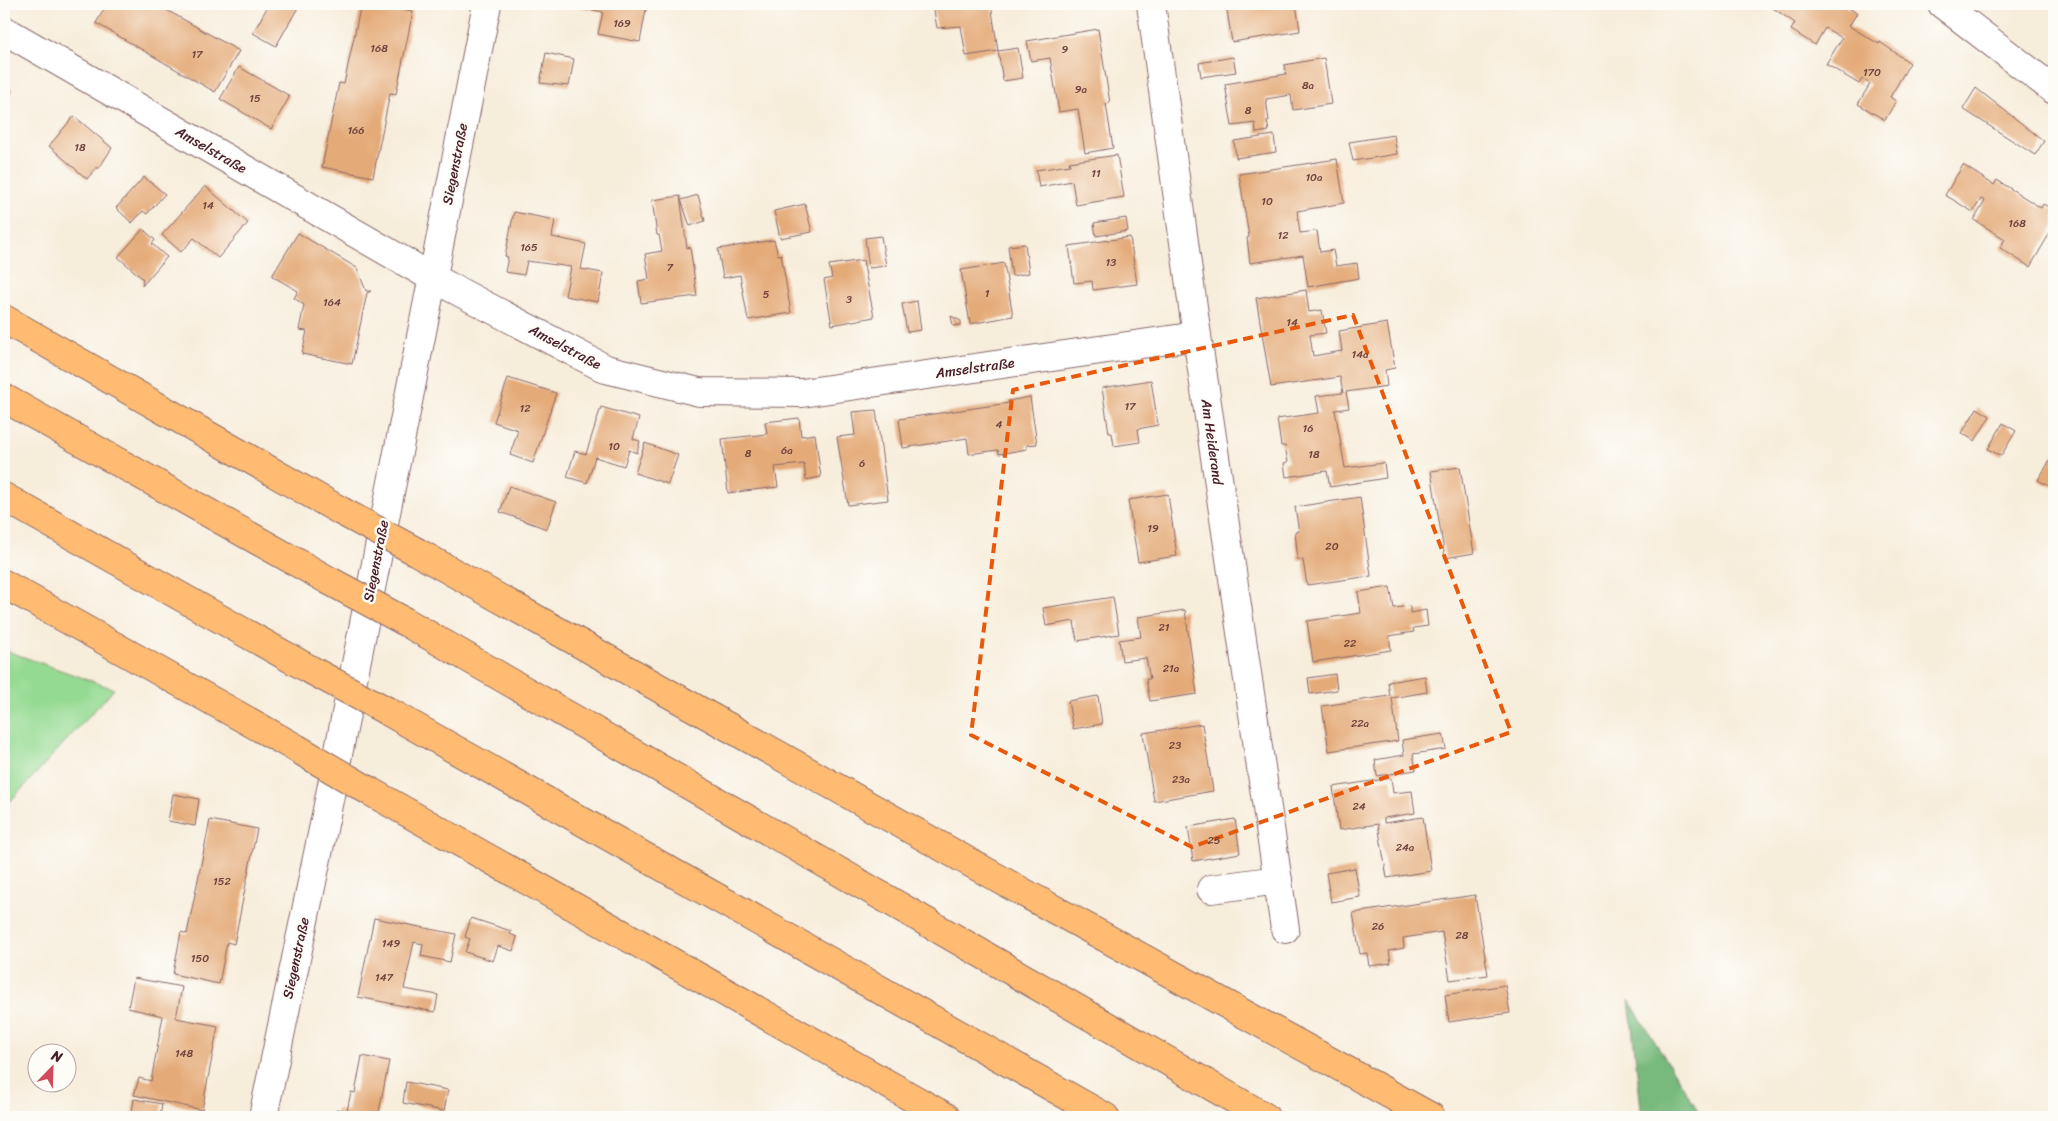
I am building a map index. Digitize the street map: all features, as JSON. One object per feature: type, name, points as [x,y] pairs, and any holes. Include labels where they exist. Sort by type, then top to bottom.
[{"type":"highway","points":[[4,319],[341,511],[1019,890],[1431,1117]]},
{"type":"highway","points":[[4,398],[404,621],[1265,1117]]},
{"type":"highway","points":[[4,496],[1105,1117]]},
{"type":"highway","points":[[4,584],[946,1117]]},
{"type":"street","name":"Siegenstraße","points":[[263,1117],[326,814],[487,4]]},
{"type":"street","name":"Am Heiderand","points":[[1151,4],[1197,336],[1285,929]]},
{"type":"street","points":[[1942,4],[2054,90]]},
{"type":"street","name":"Amselstraße","points":[[4,30],[433,278],[606,368],[699,392],[802,393],[1197,336]]},
{"type":"street","points":[[1211,890],[1278,880]]},
{"type":"highlighted area","points":[[1353,315],[1511,732],[1192,847],[971,735],[1013,390]]},
{"type":"green space","points":[[4,650],[114,689],[4,808]]},
{"type":"green space","points":[[1629,1000],[1702,1117],[1642,1117]]},
{"type":"building","points":[[107,4],[156,4],[239,51],[215,92],[96,23]]},
{"type":"building","points":[[269,4],[300,4],[276,46],[253,33]]},
{"type":"building","points":[[361,4],[374,4],[413,11],[396,94],[390,93],[373,177],[322,167],[339,83],[344,84]]},
{"type":"building","points":[[566,4],[647,4],[640,42],[598,34],[603,12]]},
{"type":"building","points":[[933,4],[991,4],[998,51],[966,56],[961,26],[937,28]]},
{"type":"building","points":[[1226,4],[1296,4],[1300,31],[1232,42]]},
{"type":"building","points":[[1767,4],[1842,4],[1857,13],[1849,26],[1879,44],[1880,42],[1910,63],[1890,97],[1896,101],[1885,120],[1858,104],[1870,84],[1862,79],[1859,84],[1826,64],[1842,38],[1825,28],[1815,45],[1791,30],[1795,23]]},
{"type":"building","points":[[1098,29],[1110,103],[1106,104],[1113,148],[1085,153],[1078,109],[1059,112],[1050,58],[1031,61],[1027,41]]},
{"type":"building","points":[[1018,48],[1023,78],[1003,81],[998,51]]},
{"type":"building","points":[[546,53],[574,59],[569,86],[540,83]]},
{"type":"building","points":[[1233,57],[1236,72],[1201,77],[1199,63]]},
{"type":"building","points":[[1324,58],[1331,104],[1293,110],[1291,95],[1266,99],[1269,131],[1256,133],[1255,123],[1232,126],[1225,84],[1286,74],[1284,65]]},
{"type":"building","points":[[239,67],[290,96],[271,129],[220,99]]},
{"type":"building","points":[[4,84],[12,91],[4,100]]},
{"type":"building","points":[[1976,88],[2044,141],[2035,155],[1963,109]]},
{"type":"building","points":[[74,116],[112,148],[99,168],[96,168],[87,179],[49,146]]},
{"type":"building","points":[[1274,135],[1276,152],[1236,158],[1234,141]]},
{"type":"building","points":[[1394,135],[1397,154],[1353,161],[1349,142]]},
{"type":"building","points":[[1117,155],[1124,197],[1076,205],[1072,181],[1039,187],[1036,170],[1070,165],[1069,162]]},
{"type":"building","points":[[1337,159],[1344,203],[1297,211],[1300,233],[1317,231],[1320,252],[1333,250],[1336,266],[1357,263],[1359,278],[1308,287],[1303,255],[1250,263],[1247,238],[1249,237],[1239,174]]},
{"type":"building","points":[[1963,165],[1994,185],[1997,180],[2041,208],[2043,204],[2054,210],[2054,226],[2030,267],[2000,248],[2005,239],[1974,220],[1985,201],[1981,199],[1973,212],[1945,195]]},
{"type":"building","points":[[144,177],[165,194],[147,214],[143,211],[132,223],[116,208]]},
{"type":"building","points":[[205,186],[248,223],[218,258],[194,238],[181,252],[162,235]]},
{"type":"building","points":[[698,195],[705,221],[690,226],[681,200]]},
{"type":"building","points":[[680,196],[687,248],[690,247],[697,296],[641,303],[638,281],[649,279],[645,254],[662,251],[659,235],[657,235],[652,200]]},
{"type":"building","points":[[805,204],[812,232],[780,238],[774,211]]},
{"type":"building","points":[[514,212],[555,220],[552,237],[586,244],[581,269],[603,273],[598,302],[565,296],[571,267],[527,261],[524,275],[505,272],[508,257],[505,256]]},
{"type":"building","points":[[1126,218],[1128,231],[1096,236],[1094,223]]},
{"type":"building","points":[[143,229],[155,240],[152,244],[167,257],[142,286],[143,279],[118,257]]},
{"type":"building","points":[[298,233],[357,268],[366,291],[371,291],[367,293],[352,364],[302,354],[307,331],[299,330],[304,305],[294,298],[298,291],[272,276]]},
{"type":"building","points":[[881,236],[886,266],[869,268],[865,238]]},
{"type":"building","points":[[1130,237],[1137,284],[1093,290],[1092,281],[1074,283],[1069,246]]},
{"type":"building","points":[[774,240],[778,255],[781,254],[791,313],[748,320],[740,275],[723,278],[718,249]]},
{"type":"building","points":[[1025,244],[1029,273],[1012,276],[1008,246]]},
{"type":"building","points":[[863,260],[874,317],[832,325],[824,280],[832,278],[829,265]]},
{"type":"building","points":[[1004,263],[1013,316],[970,324],[961,270]]},
{"type":"building","points":[[1306,290],[1309,312],[1322,310],[1326,333],[1310,335],[1313,356],[1342,351],[1339,331],[1387,323],[1395,368],[1385,370],[1387,386],[1346,392],[1349,408],[1335,410],[1345,468],[1384,463],[1386,478],[1330,487],[1327,471],[1286,477],[1284,463],[1288,462],[1285,446],[1281,446],[1277,419],[1319,413],[1316,396],[1343,393],[1340,377],[1271,387],[1256,298]]},
{"type":"building","points":[[917,301],[921,330],[907,332],[902,304]]},
{"type":"building","points":[[951,316],[961,321],[961,325],[953,326]]},
{"type":"building","points":[[508,378],[556,393],[533,463],[510,455],[518,430],[494,422]]},
{"type":"building","points":[[1151,380],[1158,425],[1138,429],[1140,442],[1114,446],[1112,433],[1109,433],[1102,388]]},
{"type":"building","points":[[1030,397],[1037,444],[1027,445],[1027,449],[999,454],[998,450],[969,454],[967,438],[903,448],[899,419],[1009,403],[1008,401]]},
{"type":"building","points":[[601,407],[639,418],[633,439],[640,441],[637,453],[629,450],[624,466],[595,457],[587,483],[567,477],[575,451],[586,454]]},
{"type":"building","points":[[1977,408],[1990,416],[1975,441],[1962,433]]},
{"type":"building","points":[[876,410],[888,500],[848,505],[837,437],[855,435],[852,412]]},
{"type":"building","points":[[799,418],[801,436],[815,434],[821,477],[806,480],[804,464],[775,467],[778,487],[728,493],[722,439],[767,434],[765,422]]},
{"type":"building","points":[[2003,423],[2016,431],[2001,456],[1988,449]]},
{"type":"building","points":[[645,443],[678,455],[668,484],[635,473]]},
{"type":"building","points":[[2054,454],[2054,482],[2051,487],[2038,480]]},
{"type":"building","points":[[1460,467],[1474,553],[1445,558],[1431,471]]},
{"type":"building","points":[[509,486],[556,502],[547,529],[500,512]]},
{"type":"building","points":[[1168,494],[1177,556],[1138,562],[1128,500]]},
{"type":"building","points":[[1360,497],[1371,576],[1307,585],[1303,560],[1298,560],[1295,532],[1299,532],[1295,507]]},
{"type":"building","points":[[1390,587],[1394,608],[1410,606],[1410,613],[1426,610],[1428,626],[1413,628],[1414,632],[1389,636],[1391,650],[1313,662],[1307,621],[1361,613],[1358,592]]},
{"type":"building","points":[[1113,597],[1119,634],[1077,641],[1074,621],[1046,626],[1043,608]]},
{"type":"building","points":[[1185,610],[1197,694],[1150,701],[1146,679],[1150,679],[1146,658],[1122,661],[1119,640],[1141,637],[1138,617]]},
{"type":"building","points":[[1335,674],[1337,690],[1310,694],[1308,678]]},
{"type":"building","points":[[1425,676],[1427,692],[1392,698],[1398,741],[1329,751],[1322,706],[1390,696],[1388,682]]},
{"type":"building","points":[[1098,696],[1102,724],[1073,729],[1068,701]]},
{"type":"building","points":[[1202,724],[1213,791],[1154,801],[1143,733]]},
{"type":"building","points":[[1443,734],[1446,749],[1413,754],[1416,770],[1377,776],[1375,760],[1404,755],[1402,740]]},
{"type":"building","points":[[1391,778],[1393,793],[1412,791],[1415,813],[1384,818],[1384,823],[1423,817],[1431,871],[1387,878],[1378,824],[1339,830],[1333,787]]},
{"type":"building","points":[[173,794],[199,799],[195,826],[168,821]]},
{"type":"building","points":[[1235,819],[1240,853],[1193,861],[1188,827]]},
{"type":"building","points":[[210,820],[257,829],[234,944],[227,942],[219,984],[173,974],[181,932],[187,934]]},
{"type":"building","points":[[1355,868],[1360,897],[1331,902],[1326,873]]},
{"type":"building","points":[[1475,895],[1488,975],[1450,980],[1442,932],[1403,938],[1404,948],[1389,951],[1391,963],[1369,966],[1367,953],[1360,954],[1353,913]]},
{"type":"building","points":[[374,918],[456,934],[450,962],[421,956],[423,944],[414,942],[404,989],[438,995],[435,1012],[358,997]]},
{"type":"building","points":[[471,918],[511,931],[510,934],[517,937],[513,951],[498,946],[493,961],[465,952],[470,939],[465,937]]},
{"type":"building","points":[[134,978],[182,987],[176,1018],[218,1026],[202,1110],[134,1095],[139,1078],[151,1081],[163,1016],[128,1008]]},
{"type":"building","points":[[1505,985],[1510,1013],[1449,1022],[1445,995]]},
{"type":"building","points":[[362,1056],[389,1061],[378,1117],[335,1117],[336,1109],[347,1111],[351,1092],[355,1093]]},
{"type":"building","points":[[406,1082],[448,1090],[444,1111],[403,1103]]},
{"type":"building","points":[[134,1099],[162,1104],[160,1117],[132,1112]]}]
